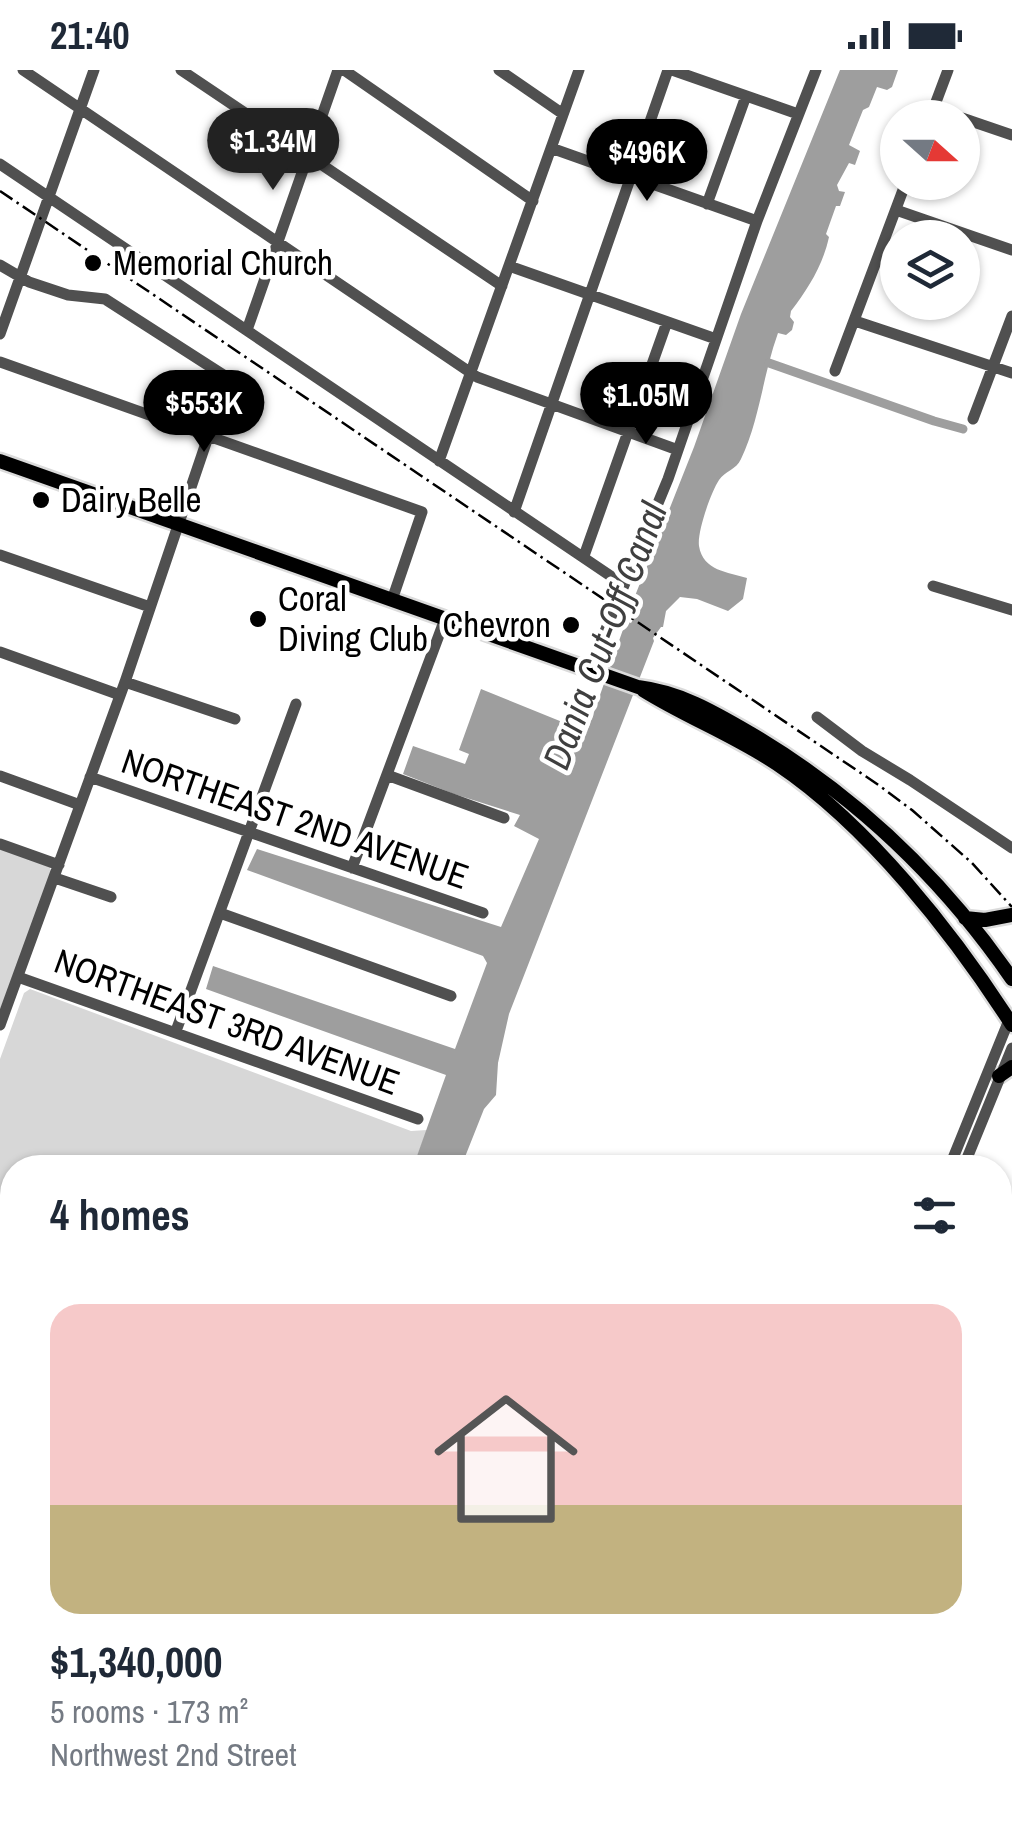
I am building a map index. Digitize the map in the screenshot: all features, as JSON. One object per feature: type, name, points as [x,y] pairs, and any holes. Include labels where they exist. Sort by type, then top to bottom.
[{"type":"main road","points":[[0,461],[638,687],[754,749],[884,830],[931,878],[1012,979]]},
{"type":"main road","points":[[826,792],[928,909],[1011,1020]]},
{"type":"main road","points":[[965,918],[990,920],[1012,915]]},
{"type":"street","points":[[22,70],[472,373],[678,450]]},
{"type":"street","points":[[0,334],[94,70]]},
{"type":"street","points":[[182,70],[502,286]]},
{"type":"street","points":[[247,330],[307,154],[341,70],[533,201]]},
{"type":"street","points":[[499,70],[564,114]]},
{"type":"street","points":[[439,461],[578,70]]},
{"type":"street","points":[[514,512],[670,70],[798,114]]},
{"type":"street","points":[[596,672],[757,221],[816,70]]},
{"type":"street","points":[[937,100],[948,70]]},
{"type":"street","points":[[707,204],[746,96]]},
{"type":"street","points":[[980,124],[1012,135]]},
{"type":"street","points":[[551,148],[757,221]]},
{"type":"street","points":[[0,164],[624,585]]},
{"type":"street","points":[[835,372],[900,200]]},
{"type":"street","points":[[896,210],[1012,250]]},
{"type":"street","points":[[0,265],[20,278],[68,295],[105,299],[228,378],[125,682],[0,1026]]},
{"type":"street","points":[[509,266],[716,338]]},
{"type":"street","points":[[973,420],[1012,316]]},
{"type":"street","points":[[856,320],[1012,374]]},
{"type":"street","points":[[584,556],[667,322]]},
{"type":"street","points":[[0,362],[422,512],[392,600]]},
{"type":"street","points":[[0,554],[150,607]]},
{"type":"street","points":[[933,586],[1012,610]]},
{"type":"street","points":[[352,868],[445,618]]},
{"type":"street","points":[[0,652],[120,695]]},
{"type":"street","points":[[125,682],[235,719]]},
{"type":"street","points":[[176,1032],[296,704]]},
{"type":"street","points":[[817,717],[862,751],[1012,848]]},
{"type":"street","points":[[387,775],[504,818]]},
{"type":"street","name":"NORTHEAST 2ND AVENUE","points":[[0,776],[80,805]]},
{"type":"street","name":"NORTHEAST 2ND AVENUE","points":[[90,777],[482,912]]},
{"type":"street","points":[[0,844],[59,864]]},
{"type":"street","points":[[54,878],[111,897]]},
{"type":"street","points":[[220,912],[452,996]]},
{"type":"street","name":"NORTHEAST 3RD AVENUE","points":[[18,977],[418,1119]]},
{"type":"street","points":[[955,1155],[1011,1020]]},
{"type":"street","points":[[969,1155],[1006,1072],[1012,1048]]},
{"type":"shaded area","points":[[840,70],[898,70],[892,87],[877,87],[869,107],[863,110],[849,145],[860,151],[855,165],[849,163],[837,185],[839,191],[845,192],[826,234],[829,237],[823,257],[791,311],[792,330],[786,335],[778,333],[747,444],[739,463],[719,480],[702,522],[701,554],[711,566],[747,578],[743,599],[728,611],[680,597],[666,611],[663,627],[653,638],[509,1014],[498,1063],[496,1095],[484,1109],[466,1155],[417,1155],[446,1075],[206,989],[213,966],[455,1049],[487,963],[483,956],[247,870],[257,849],[501,927],[539,839],[514,826],[520,815],[403,774],[413,746],[465,764],[469,754],[459,750],[481,689],[587,732],[626,621],[631,623],[638,612],[631,606],[741,314]]},
{"type":"shaded area","points":[[0,847],[50,867],[51,873],[0,1010]]},
{"type":"shaded area","points":[[30,989],[411,1131],[427,1130],[418,1155],[0,1155],[0,1059],[24,993]]},
{"type":"waterway","points":[[769,363],[963,429]]},
{"type":"railway","points":[[0,191],[880,786],[972,863],[1012,907]]},
{"type":"place","name":"Memorial Church","points":[[93,263]]},
{"type":"place","name":"Dairy Belle","points":[[41,500]]},
{"type":"place","name":"Coral Diving Club","points":[[258,619]]},
{"type":"place","name":"Chevron","points":[[571,625]]},
{"type":"water label","name":"Dania Cut-Off Canal","points":[[605,636]]}]
